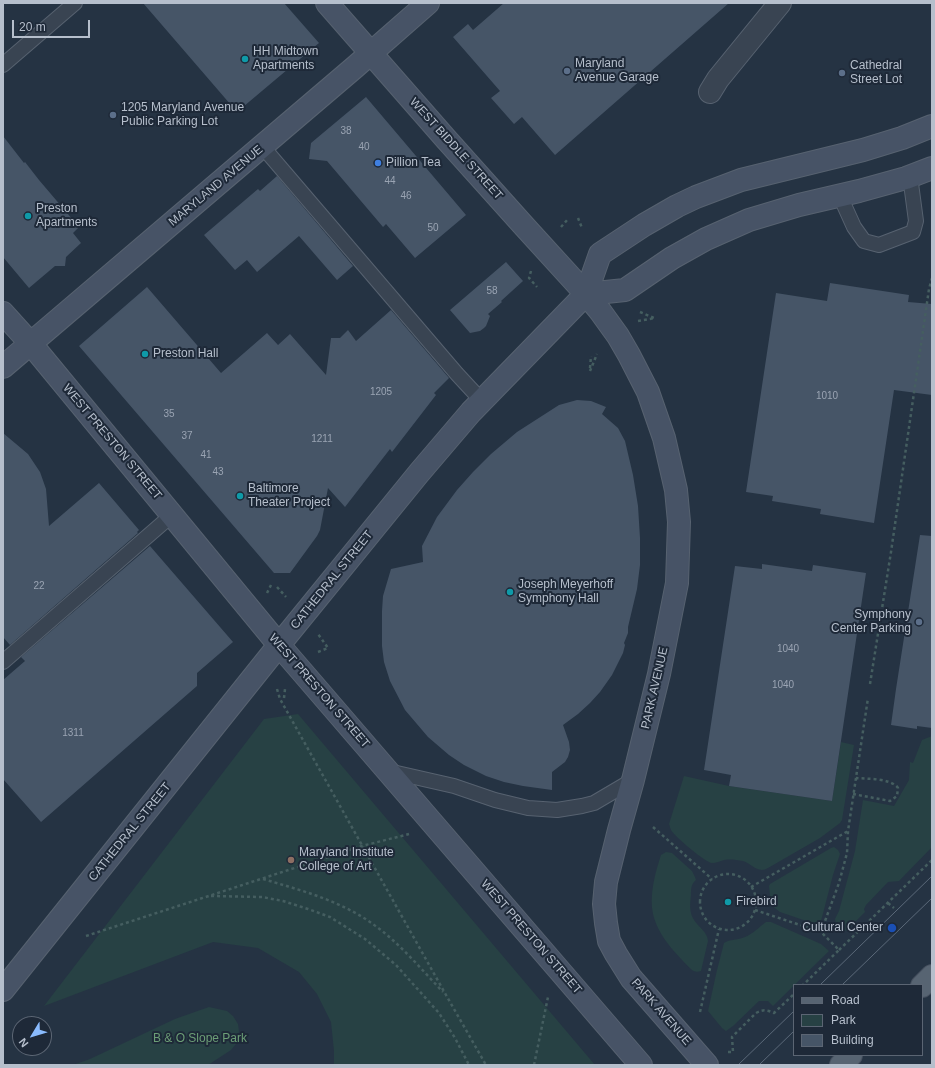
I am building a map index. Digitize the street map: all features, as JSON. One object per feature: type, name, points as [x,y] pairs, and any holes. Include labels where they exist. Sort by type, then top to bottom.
[{"type":"main road","name":"WEST BIDDLE STREET","points":[[327,3],[586,294]]},
{"type":"main road","name":"MARYLAND AVENUE","points":[[3,367],[428,3]]},
{"type":"main road","points":[[932,126],[902,138],[863,150],[741,180],[677,206],[644,225],[600,254],[586,294],[625,290],[672,258],[706,239],[749,220],[798,205],[859,191],[932,168]]},
{"type":"main road","name":"CATHEDRAL STREET","points":[[3,990],[279,645],[419,473],[471,412],[586,294]]},
{"type":"main road","name":"PARK AVENUE","points":[[586,294],[618,336],[630,355],[648,392],[664,438],[676,490],[679,522],[677,583],[659,674],[606,882],[604,904],[606,923],[609,941],[619,961],[631,978],[707,1065]]},
{"type":"main road","name":"WEST PRESTON STREET","points":[[3,313],[31,344],[279,645],[641,1065]]},
{"type":"main road","points":[[923,985],[932,976]]},
{"type":"main road","points":[[841,1065],[850,1056]]},
{"type":"street","points":[[710,92],[718,79],[780,3]]},
{"type":"lane","points":[[3,65],[75,3]]},
{"type":"lane","points":[[262,146],[482,401]]},
{"type":"lane","points":[[840,196],[854,227],[864,241],[879,245],[912,232],[916,221],[910,176]]},
{"type":"lane","points":[[3,662],[172,515]]},
{"type":"lane","points":[[388,771],[454,786],[495,800],[528,808],[557,810],[594,803],[633,780]]},
{"type":"path","points":[[578,218],[582,228]]},
{"type":"path","points":[[561,227],[568,219]]},
{"type":"path","points":[[532,267],[529,278],[537,287]]},
{"type":"path","points":[[870,684],[891,552],[929,288],[932,278]]},
{"type":"path","points":[[637,321],[655,318],[640,312]]},
{"type":"path","points":[[591,356],[590,371],[597,354]]},
{"type":"path","points":[[278,587],[287,598]]},
{"type":"path","points":[[317,633],[328,648],[318,652]]},
{"type":"path","points":[[284,698],[285,688]]},
{"type":"path","points":[[277,689],[280,699],[486,1065]]},
{"type":"path","points":[[821,932],[839,883],[847,854],[848,831],[868,698]]},
{"type":"path","points":[[853,794],[890,801],[897,796],[898,788],[895,784],[886,781],[856,778]]},
{"type":"path","points":[[653,827],[712,880]]},
{"type":"path","points":[[752,887],[848,831]]},
{"type":"path","points":[[86,936],[362,846],[409,834]]},
{"type":"path","points":[[804,984],[932,860]]},
{"type":"path","points":[[726,874],[733,875],[741,877],[752,887],[755,894],[755,910],[752,918],[745,925],[737,929],[719,929],[711,925],[705,918],[700,902],[702,893],[712,880],[718,876],[726,874]]},
{"type":"path","points":[[263,879],[332,901],[370,922],[412,959],[446,995]]},
{"type":"path","points":[[209,896],[262,897],[283,901],[330,917],[364,939],[396,965],[439,1013],[456,1038],[469,1065]]},
{"type":"path","points":[[888,902],[894,908]]},
{"type":"path","points":[[755,910],[821,932],[839,950]]},
{"type":"path","points":[[700,1012],[719,929]]},
{"type":"path","points":[[728,1052],[733,1052],[732,1037],[756,1013],[760,1010],[774,1013],[793,995]]},
{"type":"path","points":[[534,1065],[548,997]]},
{"type":"green space","name":"Maryland Institute College of Art","points":[[298,714],[595,1065],[334,1065],[331,1022],[317,994],[299,972],[258,948],[213,942],[44,1006],[264,719]]},
{"type":"green space","points":[[932,736],[932,847],[899,881],[888,882],[866,905],[864,909],[865,912],[846,931],[836,924],[835,919],[839,911],[855,851],[863,800],[894,806],[909,780],[910,762],[913,763],[922,740]]},
{"type":"green space","points":[[841,742],[854,745],[842,820],[820,838],[768,868],[761,870],[746,862],[736,860],[724,860],[714,863],[709,862],[690,849],[671,830],[669,824],[684,776],[729,786],[832,801]]},
{"type":"green space","points":[[834,847],[840,854],[821,921],[815,924],[780,912],[771,905],[770,884]]},
{"type":"green space","points":[[666,852],[672,853],[692,871],[696,880],[691,889],[690,905],[692,917],[704,932],[708,941],[701,971],[696,972],[692,970],[674,951],[663,937],[655,922],[652,907],[652,892],[661,855]]},
{"type":"green space","points":[[766,922],[771,922],[821,944],[829,951],[795,984],[793,984],[793,986],[773,1006],[768,1001],[759,1001],[726,1031],[708,1011],[724,943],[748,936]]},
{"type":"green space","name":"B & O Slope Park","points":[[209,1007],[227,1011],[233,1016],[238,1024],[239,1031],[236,1044],[231,1050],[208,1065],[73,1065],[90,1059],[175,1019]]},
{"type":"building","name":"HH Midtown Apartments","points":[[143,3],[284,3],[319,43],[237,112]]},
{"type":"building","name":"Maryland Avenue Garage","points":[[504,3],[729,3],[555,155],[522,117],[514,124],[491,98],[500,91],[453,37],[468,24],[473,30]]},
{"type":"building","points":[[366,97],[466,215],[415,258],[386,224],[383,227],[327,161],[309,159],[311,143]]},
{"type":"building","points":[[3,136],[79,227],[73,233],[81,243],[66,257],[65,266],[55,266],[29,288],[3,257]]},
{"type":"building","points":[[277,176],[353,266],[337,280],[299,236],[257,272],[247,260],[235,270],[204,235],[258,189],[260,191]]},
{"type":"building","points":[[506,262],[523,281],[488,314],[490,316],[484,328],[480,331],[470,333],[450,310]]},
{"type":"building","points":[[830,283],[909,295],[908,302],[932,304],[932,395],[894,390],[874,523],[820,514],[821,509],[772,501],[773,496],[746,492],[776,293],[827,301]]},
{"type":"building","points":[[147,287],[221,373],[267,333],[278,345],[290,334],[326,375],[331,338],[340,338],[348,330],[356,341],[391,310],[449,378],[434,393],[436,395],[392,452],[390,449],[345,507],[328,488],[320,530],[290,573],[274,573],[79,346]]},
{"type":"building","name":"Joseph Meyerhoff Symphony Hall","points":[[577,400],[591,401],[606,407],[602,414],[618,428],[625,441],[638,506],[640,565],[637,589],[623,653],[612,675],[600,692],[578,714],[563,725],[570,750],[565,762],[552,772],[552,790],[504,782],[486,776],[464,765],[449,755],[428,737],[405,710],[390,681],[384,662],[382,646],[382,611],[383,596],[391,569],[423,562],[422,546],[437,517],[457,490],[473,472],[491,454],[517,432],[559,405]]},
{"type":"building","points":[[3,433],[28,454],[40,472],[46,489],[49,526],[99,483],[139,530],[137,532],[138,533],[10,645],[3,637]]},
{"type":"building","name":"Symphony Center Parking","points":[[920,535],[932,536],[932,728],[917,726],[917,729],[891,725]]},
{"type":"building","points":[[150,546],[233,642],[197,673],[197,686],[41,822],[3,779],[3,680],[25,661],[21,657]]},
{"type":"building","points":[[762,564],[812,571],[813,565],[866,573],[832,801],[729,786],[731,775],[704,770],[735,566],[762,569]]},
{"type":"tram line","points":[[821,984],[932,876]]},
{"type":"tram line","points":[[843,984],[932,898]]},
{"type":"tram line","points":[[738,1065],[793,1012]]},
{"type":"tram line","points":[[759,1065],[793,1032]]},
{"type":"place","name":"HH Midtown Apartments","points":[[245,59]]},
{"type":"place","name":"Maryland Avenue Garage","points":[[567,71]]},
{"type":"place","name":"Cathedral Street Lot","points":[[842,73]]},
{"type":"place","name":"1205 Maryland Avenue Public Parking Lot","points":[[113,115]]},
{"type":"place","name":"Pillion Tea","points":[[378,163]]},
{"type":"place","name":"Preston Apartments","points":[[28,216]]},
{"type":"place","name":"Preston Hall","points":[[145,354]]},
{"type":"place","name":"Baltimore Theater Project","points":[[240,496]]},
{"type":"place","name":"Joseph Meyerhoff Symphony Hall","points":[[510,592]]},
{"type":"place","name":"Symphony Center Parking","points":[[919,622]]},
{"type":"place","name":"Maryland Institute College of Art","points":[[291,860]]},
{"type":"place","name":"Firebird","points":[[728,902]]},
{"type":"place","name":"Cultural Center","points":[[892,928]]}]
